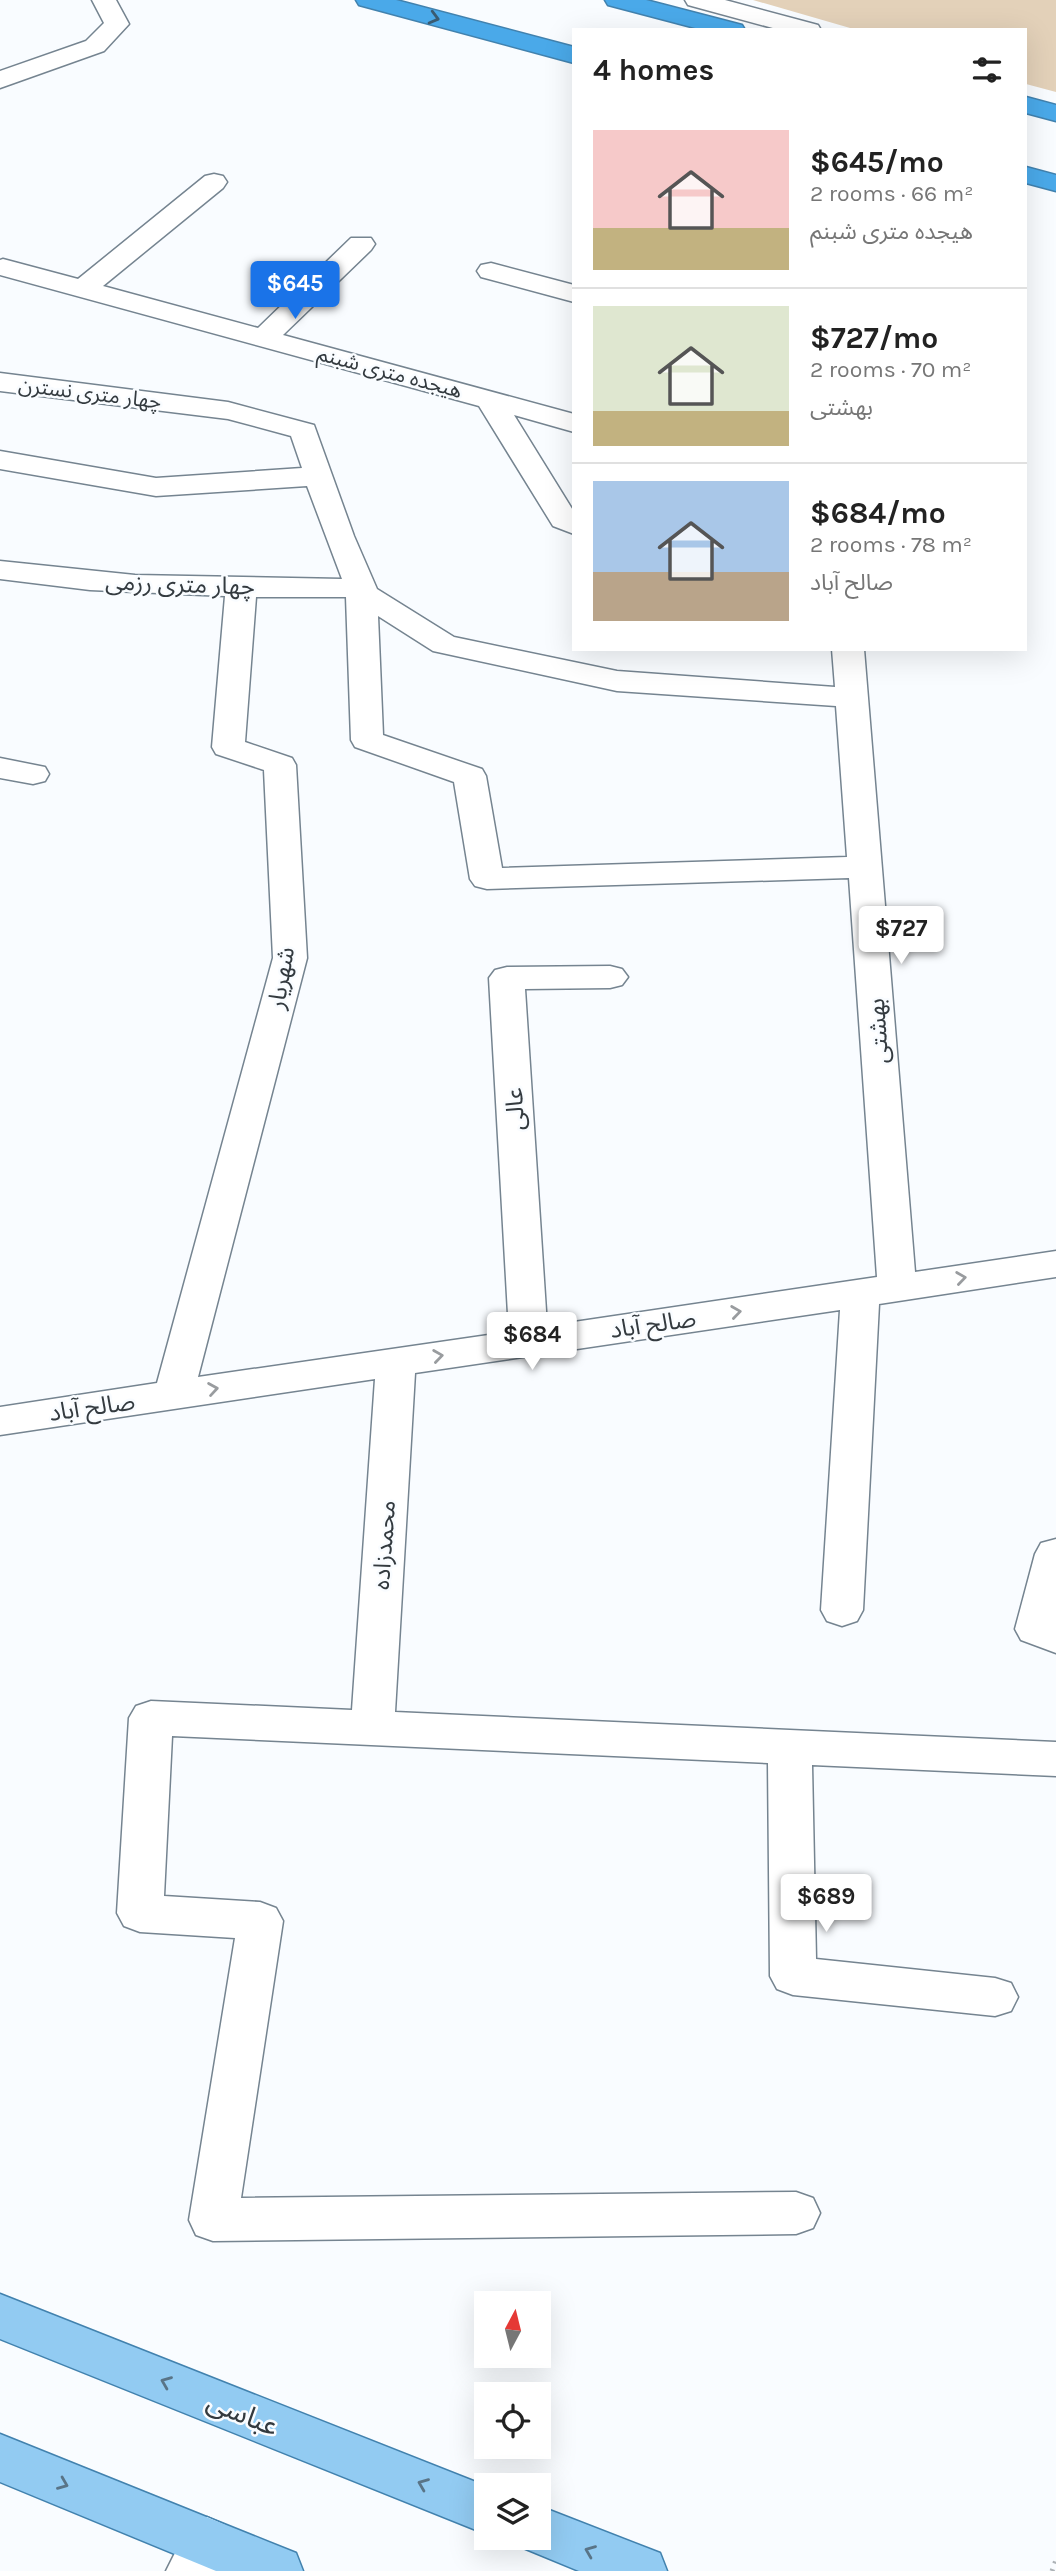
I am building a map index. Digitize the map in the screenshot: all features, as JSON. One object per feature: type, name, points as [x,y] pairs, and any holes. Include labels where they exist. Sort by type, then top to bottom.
[{"type":"highway","points":[[368,0],[572,54]]},
{"type":"highway","points":[[617,0],[725,28]]},
{"type":"highway","points":[[1027,105],[1056,113]]},
{"type":"highway","points":[[1027,175],[1056,183]]},
{"type":"main road","name":"عباسى","points":[[0,2316],[474,2505]]},
{"type":"main road","points":[[0,2458],[199,2557],[277,2571]]},
{"type":"main road","points":[[551,2535],[641,2571]]},
{"type":"street","points":[[0,80],[95,46],[117,24],[104,0]]},
{"type":"street","points":[[697,0],[802,28]]},
{"type":"street","points":[[82,289],[214,181]]},
{"type":"street","points":[[264,338],[361,244]]},
{"type":"street","name":"هیجده متری شبنم","points":[[3,267],[572,422]]},
{"type":"street","points":[[491,271],[572,293]]},
{"type":"street","name":"چهار متری نسترن","points":[[0,382],[95,396],[181,403],[273,419],[304,431],[319,476]]},
{"type":"street","points":[[489,399],[564,520],[572,524]]},
{"type":"street","points":[[0,460],[156,487],[319,476],[339,536],[364,594],[444,644],[617,681],[852,698]]},
{"type":"street","name":"چهار متری رزمی","points":[[0,570],[44,578],[241,587],[361,588]]},
{"type":"street","name":"شهریار","points":[[174,1395],[290,958],[280,765],[228,747],[241,587]]},
{"type":"street","points":[[361,588],[367,740],[470,776],[487,879],[865,867]]},
{"type":"street","name":"بهشتی","points":[[842,1610],[879,1290],[865,867],[848,651]]},
{"type":"street","points":[[0,768],[33,774]]},
{"type":"street","name":"عالی","points":[[529,1342],[507,978],[610,977]]},
{"type":"street","name":"صالح آباد","points":[[0,1421],[1056,1264]]},
{"type":"street","name":"محمدزاده","points":[[372,1728],[396,1362]]},
{"type":"street","points":[[1056,1555],[1036,1629],[1056,1637]]},
{"type":"street","points":[[796,2213],[213,2220],[260,1921],[140,1913],[151,1718],[1056,1759]]},
{"type":"street","points":[[790,1747],[793,1976],[995,1997]]},
{"type":"path","points":[[1052,2571],[1056,2560]]},
{"type":"shaded area","points":[[753,0],[1056,0],[1056,92],[1027,84],[1027,28],[850,28]]}]
